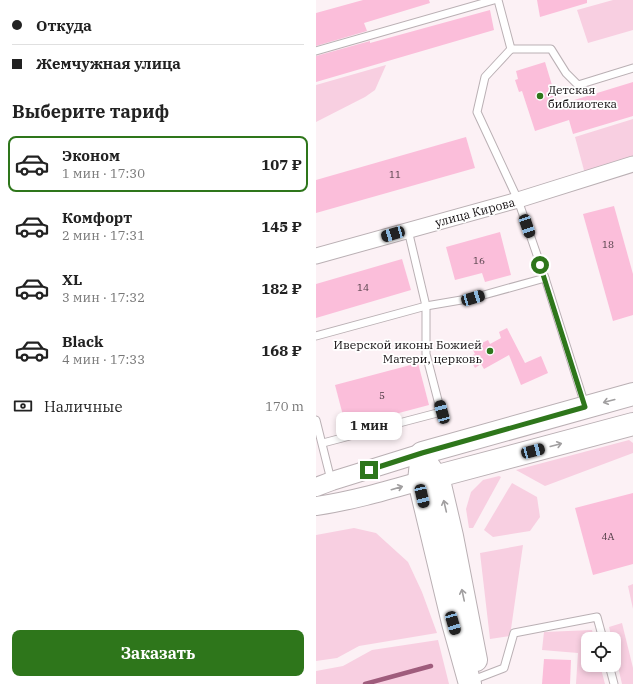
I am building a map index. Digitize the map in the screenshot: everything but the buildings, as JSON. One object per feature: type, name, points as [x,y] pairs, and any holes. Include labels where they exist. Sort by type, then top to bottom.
[{"type":"main road","points":[[476,682],[474,646],[422,453],[633,394]]},
{"type":"main road","points":[[428,479],[489,464],[633,424]]},
{"type":"main road","points":[[484,436],[477,448],[476,453],[480,460],[489,464]]},
{"type":"street","name":"улица Кирова","points":[[316,256],[518,200],[633,164]]},
{"type":"street","points":[[324,484],[422,453]]},
{"type":"street","points":[[316,506],[370,495],[428,479]]},
{"type":"lane","points":[[316,51],[494,0]]},
{"type":"lane","points":[[498,0],[511,49]]},
{"type":"lane","points":[[585,407],[545,278],[518,200],[477,112],[484,77],[511,49],[551,49],[566,73],[578,85],[633,68]]},
{"type":"lane","points":[[323,443],[442,412],[426,354],[426,306],[408,230]]},
{"type":"lane","points":[[316,336],[426,306],[473,298],[545,278]]},
{"type":"lane","points":[[316,420],[323,443],[324,484]]},
{"type":"lane","points":[[476,682],[504,668],[514,633],[597,617],[601,632]]},
{"type":"lane","points":[[611,672],[614,684]]},
{"type":"shaded area","points":[[613,0],[633,0],[633,30],[588,43],[577,10]]},
{"type":"shaded area","points":[[386,65],[375,90],[365,97],[316,122],[316,85]]},
{"type":"shaded area","points":[[633,119],[633,159],[585,174],[575,137]]},
{"type":"shaded area","points":[[629,440],[633,443],[633,453],[545,486],[516,470]]},
{"type":"shaded area","points":[[499,476],[501,477],[473,528],[469,528],[466,509],[471,492],[483,480]]},
{"type":"shaded area","points":[[512,483],[537,497],[540,517],[530,531],[493,537],[484,530]]},
{"type":"shaded area","points":[[354,528],[376,533],[408,562],[422,592],[437,633],[359,646],[337,658],[316,661],[316,535]]},
{"type":"shaded area","points":[[523,545],[510,636],[490,639],[480,553]]},
{"type":"shaded area","points":[[633,584],[633,609],[628,586]]},
{"type":"shaded area","points":[[622,623],[633,668],[633,684],[622,684],[619,672],[621,672],[621,632],[610,632],[609,627]]},
{"type":"shaded area","points":[[592,630],[592,632],[581,632],[581,672],[602,672],[605,684],[576,684],[578,653],[542,650],[544,632]]},
{"type":"shaded area","points":[[438,640],[449,684],[316,684],[316,671],[343,666],[372,650]]},
{"type":"waterway","points":[[365,684],[431,666]]},
{"type":"place","name":"Детская библиотека","points":[[540,96]]},
{"type":"place","name":"Иверской иконы Божией Матери, церковь","points":[[490,351]]},
{"type":"route","points":[[369,470],[422,453],[585,407],[540,265]]}]
